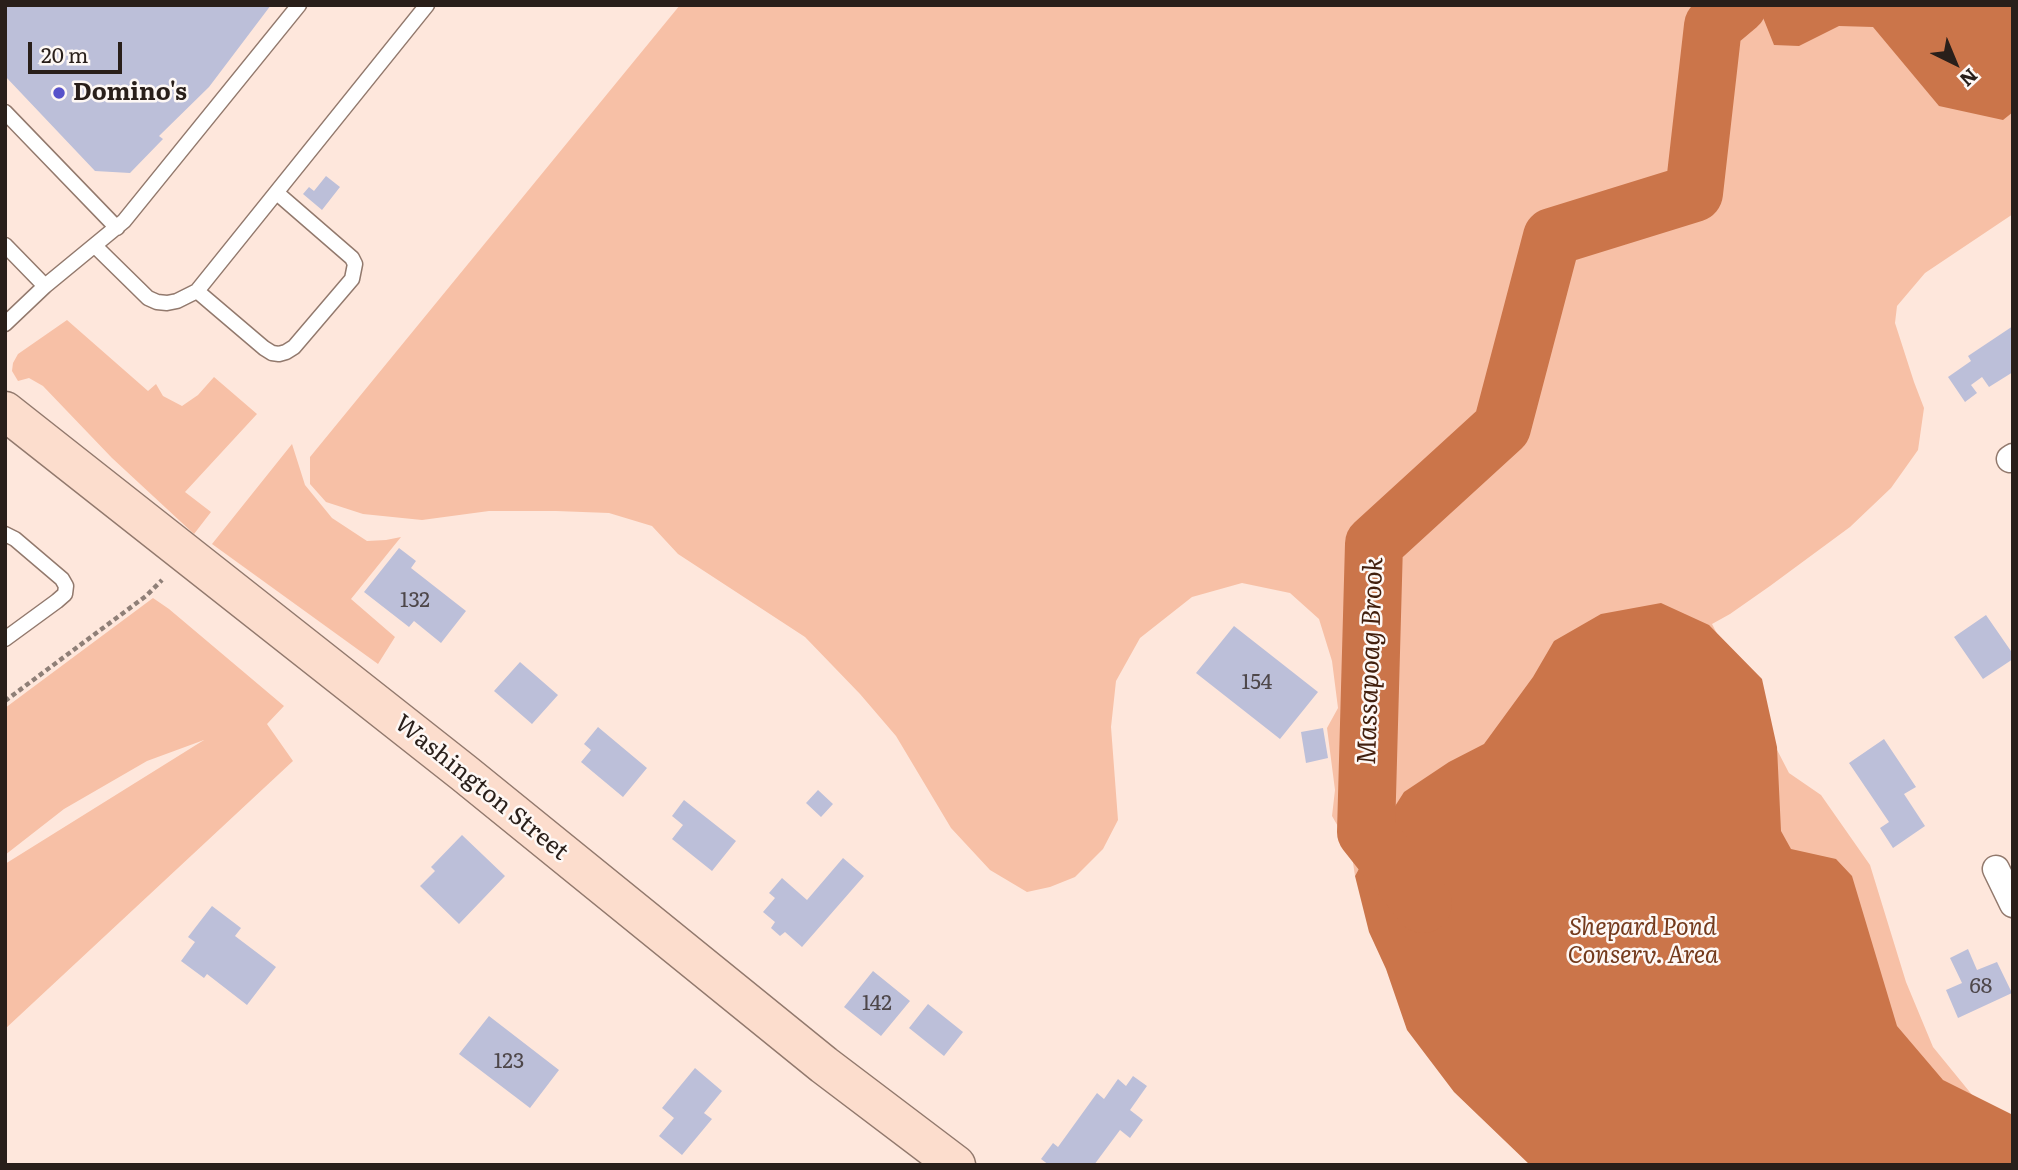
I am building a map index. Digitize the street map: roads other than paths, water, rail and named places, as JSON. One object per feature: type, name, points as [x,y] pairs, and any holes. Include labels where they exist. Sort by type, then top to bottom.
[{"type":"main road","name":"Washington Street","points":[[13,422],[443,757],[824,1065],[956,1165]]},
{"type":"street","points":[[1996,869],[2013,904]]},
{"type":"lane","points":[[5,324],[45,286],[117,228],[299,5]]},
{"type":"lane","points":[[94,246],[141,292],[157,302],[177,301],[197,291],[427,5]]},
{"type":"lane","points":[[5,113],[117,228]]},
{"type":"lane","points":[[197,291],[264,348],[279,354],[294,347],[352,279],[355,264],[352,258],[277,192]]},
{"type":"lane","points":[[5,245],[45,286]]},
{"type":"lane","points":[[5,534],[15,538],[62,579],[66,586],[65,593],[57,601],[5,639]]},
{"type":"waterway","name":"Massapoag Brook","points":[[1423,904],[1366,832],[1374,544],[1502,427],[1552,237],[1694,193],[1713,26],[1738,5]]},
{"type":"place","name":"Domino's","points":[[59,93]]},
{"type":"park label","name":"Shepard Pond Conserv. Area","points":[[1643,942]]}]
